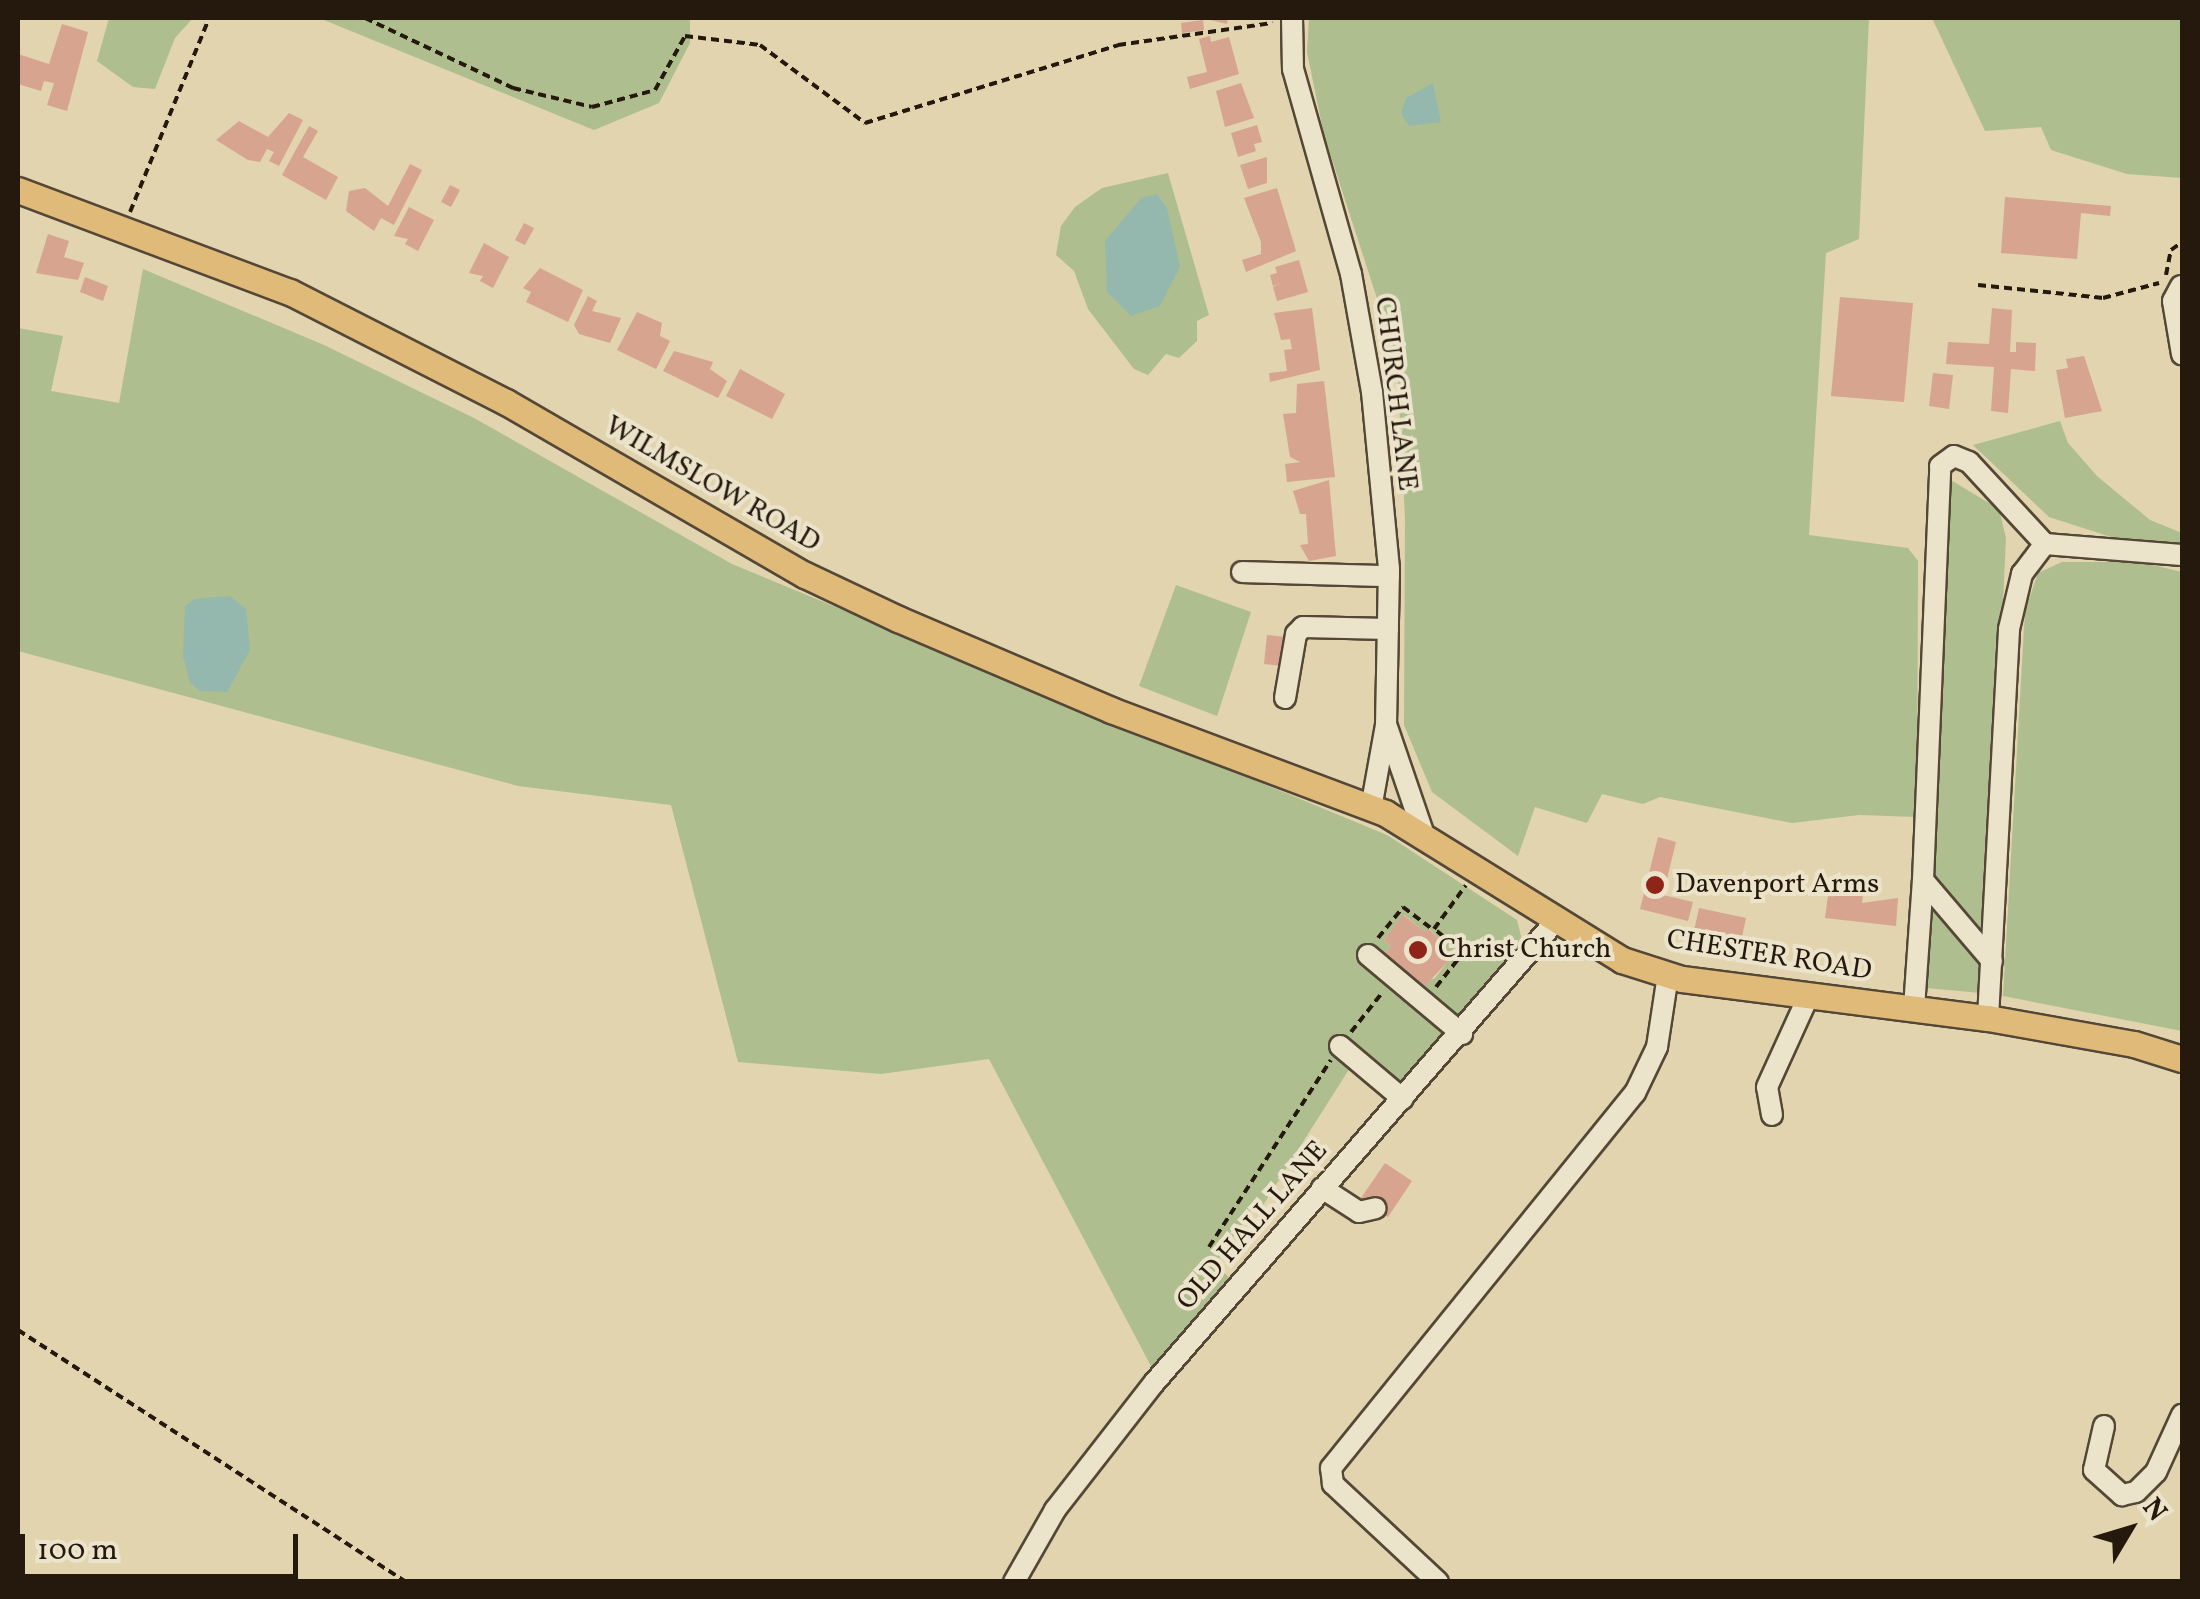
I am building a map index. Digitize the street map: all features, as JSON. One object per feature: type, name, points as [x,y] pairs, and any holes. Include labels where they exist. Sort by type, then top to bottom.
[{"type":"main road","name":"WILMSLOW ROAD","points":[[18,190],[124,225],[290,292],[451,374],[805,575],[898,619],[1111,710],[1378,811]]},
{"type":"main road","name":"CHESTER ROAD","points":[[1378,811],[1423,832],[1554,923],[1622,960],[1668,975],[1988,1018],[2134,1044],[2182,1060]]},
{"type":"street","name":"CHURCH LANE","points":[[1292,19],[1293,69],[1364,333],[1389,576],[1386,725],[1378,811]]},
{"type":"street","points":[[2174,284],[2182,354]]},
{"type":"street","points":[[1914,1008],[1924,880],[1935,526],[1945,458],[1954,456],[1980,471],[2045,544],[2182,555]]},
{"type":"street","points":[[1988,1018],[2008,629],[2022,574],[2045,544]]},
{"type":"street","points":[[1242,572],[1389,576]]},
{"type":"street","points":[[1285,698],[1296,634],[1303,627],[1388,629]]},
{"type":"street","name":"CHURCH LANE","points":[[1386,725],[1423,832]]},
{"type":"street","points":[[1924,880],[1992,962]]},
{"type":"street","name":"OLD HALL LANE","points":[[1014,1582],[1056,1510],[1141,1398],[1322,1188],[1462,1034],[1554,923]]},
{"type":"street","points":[[1368,955],[1462,1034]]},
{"type":"street","points":[[1438,1582],[1340,1492],[1331,1468],[1635,1094],[1657,1048],[1668,975]]},
{"type":"street","points":[[1772,1115],[1768,1087],[1809,995]]},
{"type":"street","points":[[1340,1046],[1403,1099]]},
{"type":"street","points":[[1322,1188],[1358,1212],[1376,1208]]},
{"type":"street","points":[[2104,1426],[2092,1459],[2094,1470],[2122,1495],[2136,1492],[2156,1472],[2182,1416]]},
{"type":"path","points":[[124,225],[210,18]]},
{"type":"path","points":[[365,18],[513,88],[592,107],[655,90],[685,36],[760,45],[865,124],[1118,45],[1292,19]]},
{"type":"path","points":[[1978,285],[2103,298],[2174,284],[2165,264],[2182,242]]},
{"type":"path","points":[[1433,930],[1477,869]]},
{"type":"path","points":[[1368,955],[1400,908],[1462,953],[1424,1002]]},
{"type":"path","points":[[1209,1247],[1340,1046],[1394,977]]},
{"type":"path","points":[[18,1330],[406,1582]]},
{"type":"green space","points":[[109,18],[193,18],[175,38],[155,89],[133,87],[97,61]]},
{"type":"green space","points":[[319,18],[690,18],[690,43],[659,103],[594,130]]},
{"type":"green space","points":[[1309,18],[1869,18],[1859,239],[1826,253],[1809,535],[1908,548],[1918,561],[1917,817],[1859,815],[1792,823],[1660,797],[1643,804],[1602,794],[1587,823],[1535,807],[1518,856],[1432,792],[1404,725],[1405,518],[1397,360],[1324,135],[1307,52]]},
{"type":"green space","points":[[1932,18],[2182,18],[2182,178],[2127,174],[2051,150],[2041,127],[1985,131]]},
{"type":"green space","points":[[1168,173],[1209,315],[1197,321],[1197,341],[1179,358],[1166,354],[1148,375],[1134,369],[1088,309],[1074,271],[1056,255],[1061,226],[1075,207],[1102,188]]},
{"type":"green space","points":[[143,269],[324,345],[474,418],[732,564],[1387,835],[1517,920],[1524,948],[1400,1089],[1358,1055],[1260,1210],[1254,1206],[1215,1265],[1229,1277],[1153,1370],[989,1059],[881,1074],[738,1062],[671,805],[518,786],[18,651],[18,328],[63,336],[51,391],[119,403]],"holes":[[[1404,915],[1425,932],[1429,928],[1453,955],[1435,978],[1417,986],[1381,959],[1391,946],[1384,940]]]},
{"type":"green space","points":[[2060,421],[2068,443],[2097,476],[2150,520],[2182,533],[2182,543],[2111,537],[2049,517],[1973,445]]},
{"type":"green space","points":[[1949,479],[1999,509],[2006,538],[1987,942],[1932,877],[1940,566]]},
{"type":"green space","points":[[2062,562],[2140,562],[2182,572],[2182,1031],[2003,996],[2025,611],[2038,573]]},
{"type":"green space","points":[[1176,585],[1251,612],[1217,716],[1139,686]]},
{"type":"green space","points":[[1930,899],[1982,960],[1981,993],[1926,988]]},
{"type":"water","points":[[1433,83],[1441,122],[1409,126],[1401,113],[1406,98]]},
{"type":"water","points":[[1157,194],[1167,208],[1180,267],[1160,306],[1131,316],[1107,292],[1105,241],[1141,198]]},
{"type":"water","points":[[230,596],[246,609],[250,650],[227,692],[200,691],[190,683],[183,656],[185,606],[194,599]]},
{"type":"building","points":[[1202,18],[1228,18],[1227,24]]},
{"type":"building","points":[[1203,20],[1204,30],[1182,33],[1181,23]]},
{"type":"building","points":[[62,24],[88,32],[67,111],[47,105],[54,83],[44,81],[41,91],[18,84],[18,54],[49,64]]},
{"type":"building","points":[[1210,36],[1211,42],[1229,37],[1239,74],[1190,89],[1187,77],[1207,72],[1199,39]]},
{"type":"building","points":[[1241,83],[1254,118],[1225,127],[1216,91]]},
{"type":"building","points":[[289,113],[303,120],[279,166],[269,161],[274,152],[267,149],[260,162],[248,160],[216,140],[239,121],[268,137]]},
{"type":"building","points":[[1257,125],[1262,142],[1254,144],[1256,151],[1238,157],[1231,133]]},
{"type":"building","points":[[309,126],[318,131],[303,157],[338,177],[326,200],[282,175]]},
{"type":"building","points":[[1267,157],[1267,183],[1248,189],[1240,165]]},
{"type":"building","points":[[410,164],[422,170],[394,225],[381,218],[374,231],[346,211],[349,191],[365,188],[388,206]]},
{"type":"building","points":[[450,185],[460,190],[451,207],[441,202]]},
{"type":"building","points":[[1277,188],[1296,251],[1246,272],[1242,260],[1261,254],[1261,242],[1244,198]]},
{"type":"building","points":[[2005,197],[2111,206],[2110,216],[2081,213],[2077,259],[2001,253]]},
{"type":"building","points":[[409,207],[434,220],[418,251],[405,244],[408,239],[394,236]]},
{"type":"building","points":[[524,223],[534,228],[525,245],[515,240]]},
{"type":"building","points":[[48,234],[69,241],[64,257],[84,263],[78,280],[36,273]]},
{"type":"building","points":[[484,243],[509,257],[493,288],[480,281],[483,276],[469,273]]},
{"type":"building","points":[[1299,260],[1308,292],[1277,301],[1273,287],[1281,283],[1273,286],[1270,275],[1277,273],[1275,267]]},
{"type":"building","points":[[540,268],[583,290],[568,322],[526,302],[531,292],[523,288]]},
{"type":"building","points":[[85,277],[108,286],[103,301],[80,292]]},
{"type":"building","points":[[588,296],[597,301],[592,311],[621,318],[610,343],[579,334],[574,325]]},
{"type":"building","points":[[1840,297],[1913,303],[1904,402],[1831,396]]},
{"type":"building","points":[[1312,308],[1320,370],[1270,382],[1269,373],[1287,371],[1284,350],[1292,349],[1290,339],[1281,340],[1274,313]]},
{"type":"building","points":[[1992,308],[2012,310],[2010,352],[2016,352],[2016,342],[2036,343],[2035,371],[2011,369],[2008,413],[1991,411],[1994,367],[1946,364],[1948,342],[1989,344]]},
{"type":"building","points":[[637,312],[662,323],[660,336],[670,341],[656,369],[617,350]]},
{"type":"building","points":[[674,351],[713,362],[710,369],[727,381],[718,398],[663,371]]},
{"type":"building","points":[[2084,356],[2102,411],[2065,418],[2056,370],[2068,368],[2066,359]]},
{"type":"building","points":[[740,369],[785,394],[772,419],[726,396]]},
{"type":"building","points":[[1933,373],[1953,375],[1949,409],[1929,406]]},
{"type":"building","points":[[1324,381],[1335,477],[1287,482],[1285,464],[1300,462],[1290,457],[1283,414],[1296,413],[1297,384]]},
{"type":"building","points":[[1329,480],[1336,556],[1309,561],[1300,545],[1308,544],[1306,514],[1300,514],[1293,491]]},
{"type":"building","points":[[1267,635],[1286,637],[1283,666],[1264,664]]},
{"type":"building","points":[[1658,837],[1676,842],[1663,895],[1693,902],[1688,921],[1640,909]]},
{"type":"building","points":[[1830,880],[1864,884],[1862,903],[1898,898],[1896,926],[1825,918]]},
{"type":"building","points":[[1699,908],[1746,918],[1739,951],[1692,940]]},
{"type":"building","name":"Christ Church","points":[[1403,915],[1425,932],[1428,928],[1454,955],[1424,987],[1381,959],[1391,946],[1384,940]]},
{"type":"building","points":[[1385,1163],[1412,1181],[1388,1217],[1361,1198]]},
{"type":"place","name":"Davenport Arms","points":[[1655,885]]},
{"type":"place","name":"Christ Church","points":[[1418,950]]}]
